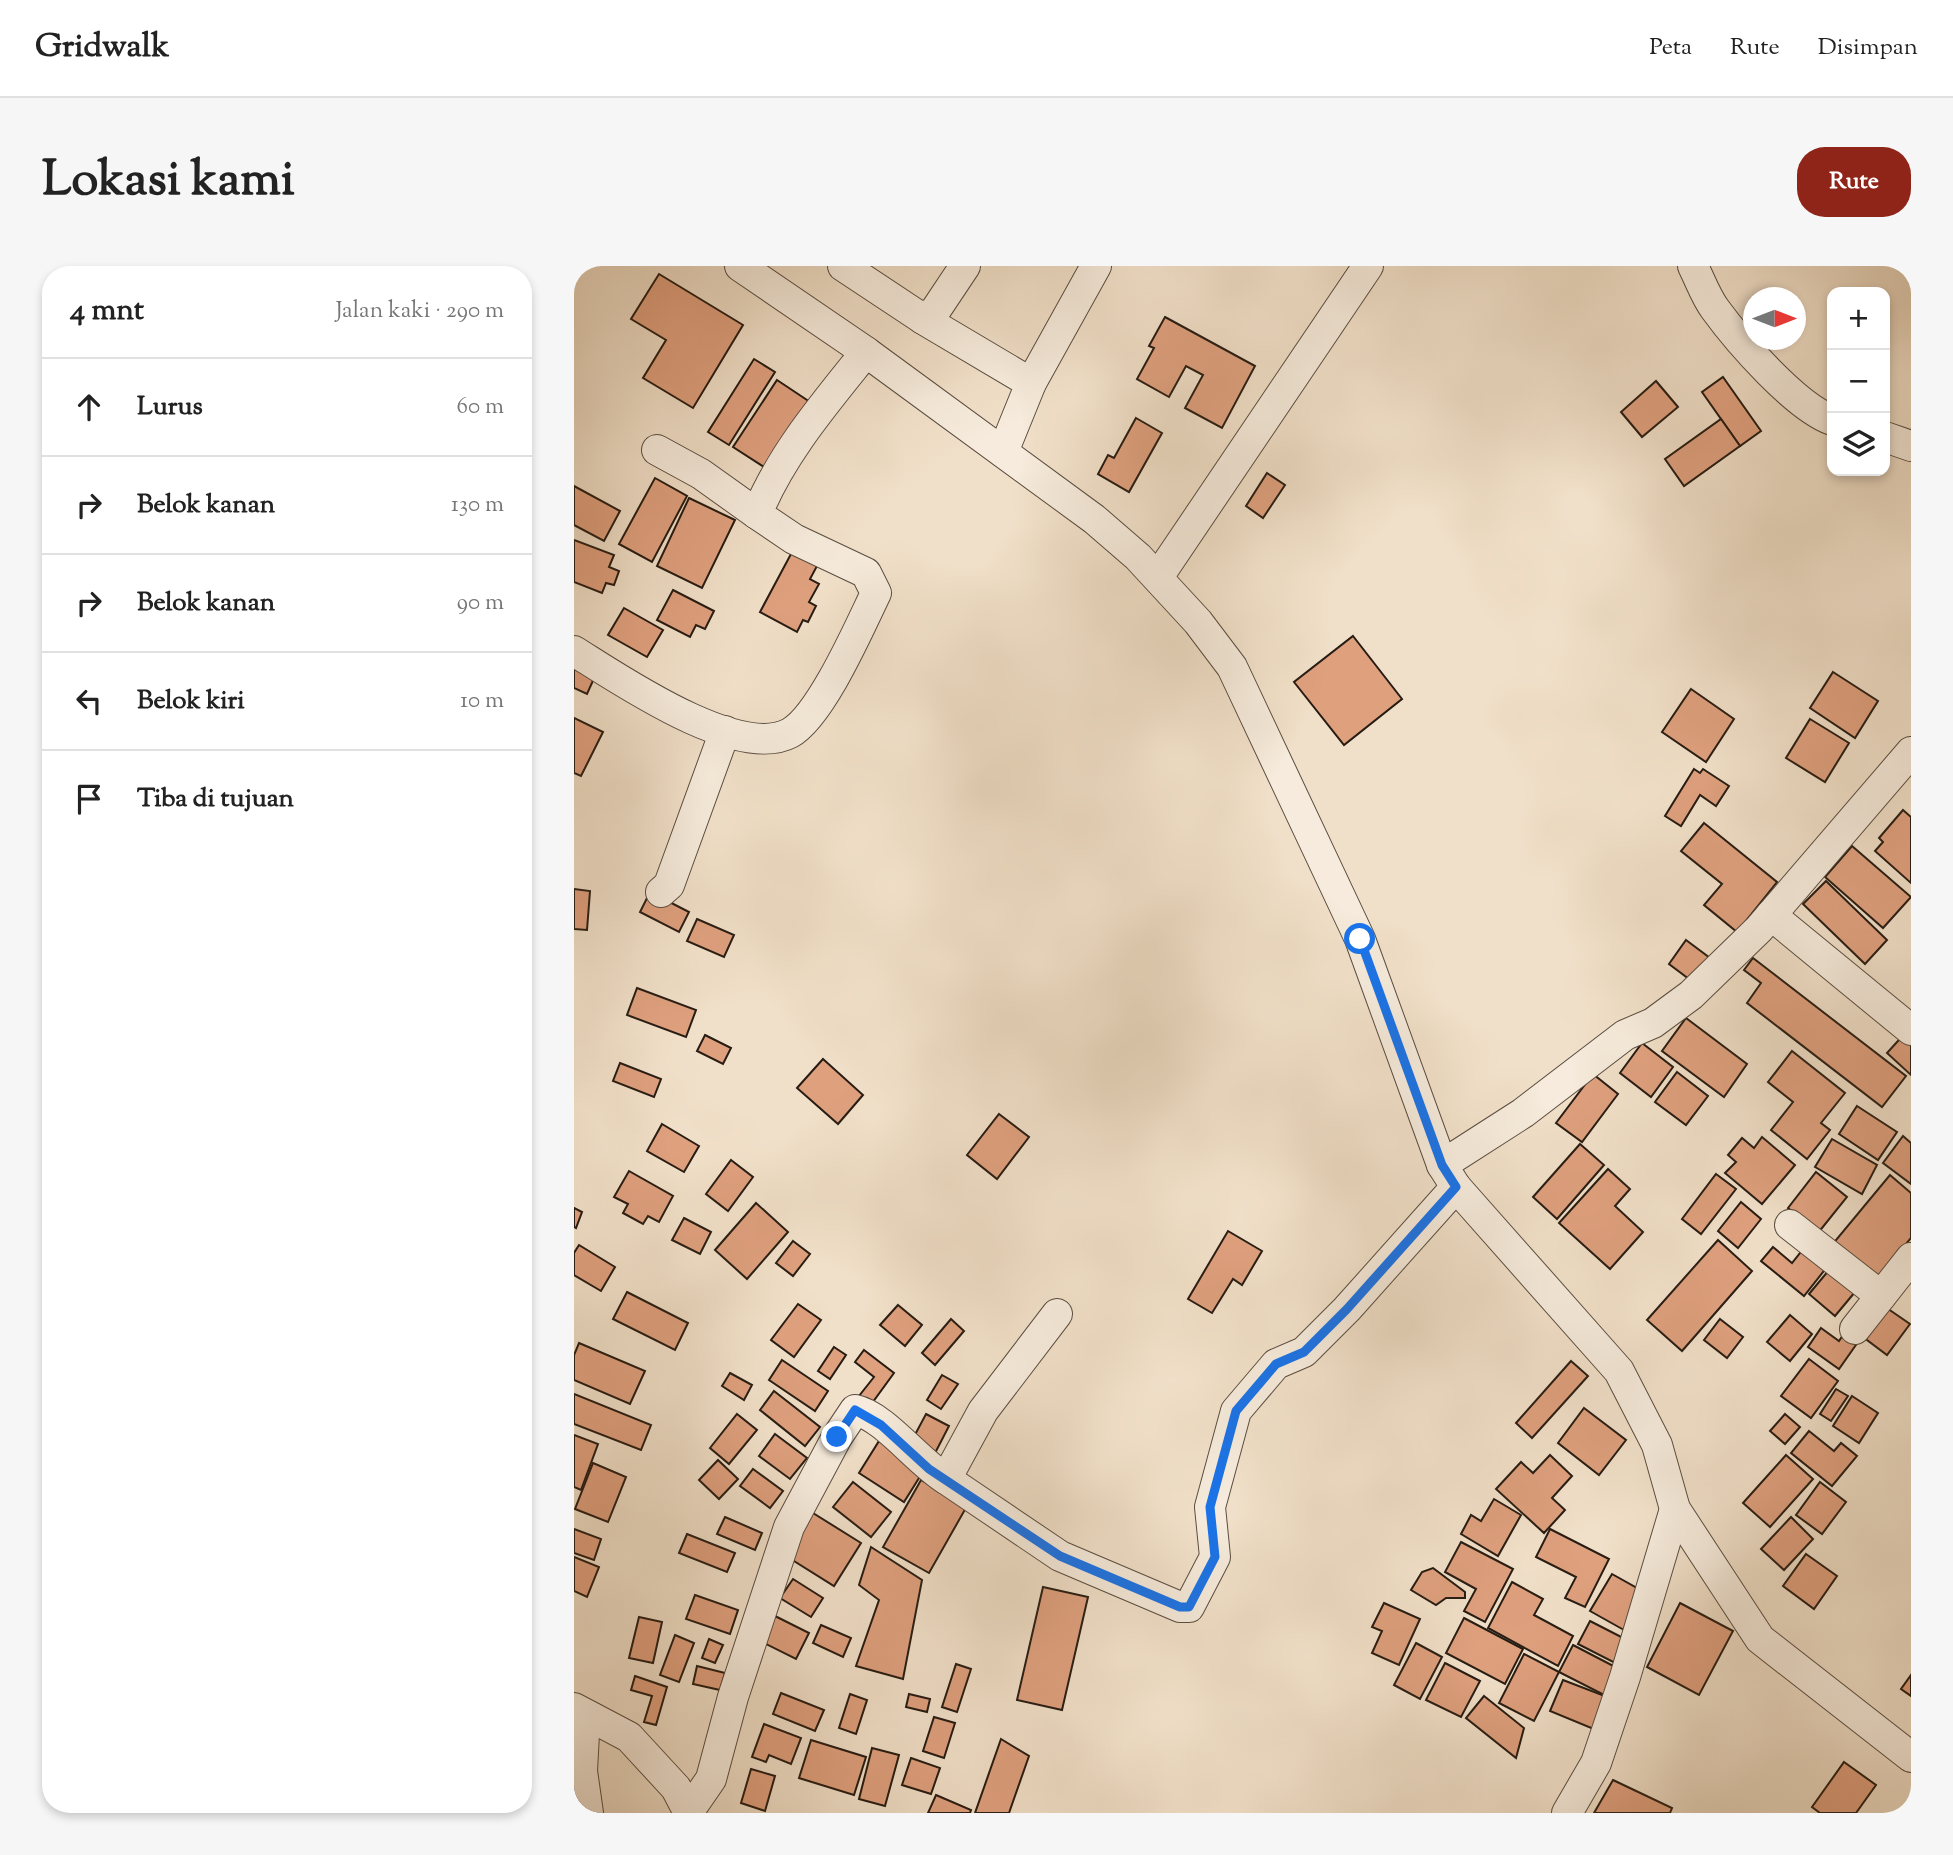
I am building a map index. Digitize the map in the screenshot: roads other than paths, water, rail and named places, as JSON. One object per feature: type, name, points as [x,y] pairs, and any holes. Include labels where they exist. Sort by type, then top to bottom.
[{"type":"street","points":[[740,266],[866,352],[1094,519],[1158,577],[1198,622],[1232,667],[1360,939],[1449,1176],[1619,1371],[1657,1445],[1675,1509],[1748,1623],[1769,1650],[1911,1757]]},
{"type":"street","points":[[843,266],[923,319],[1031,383]]},
{"type":"street","points":[[923,319],[934,311],[965,266]]},
{"type":"street","points":[[1003,452],[1031,383],[1096,266]]},
{"type":"street","points":[[1158,577],[1368,266]]},
{"type":"street","points":[[1693,266],[1714,308],[1788,392],[1814,413],[1827,417]]},
{"type":"street","points":[[757,514],[791,452],[866,352]]},
{"type":"street","points":[[1890,439],[1911,446]]},
{"type":"street","points":[[574,651],[664,707],[725,731],[768,741],[792,732],[811,710],[844,660],[876,593],[866,573],[794,539],[701,474],[657,450]]},
{"type":"street","points":[[661,892],[669,885],[725,731]]},
{"type":"street","points":[[588,1813],[582,1771],[585,1713],[629,1737],[676,1788],[689,1812],[711,1779],[733,1697],[789,1527],[837,1437],[855,1410],[881,1425],[929,1469],[1060,1556],[1180,1607],[1189,1607],[1215,1557],[1210,1507],[1236,1411],[1276,1364],[1304,1352],[1347,1309],[1449,1176],[1523,1113],[1625,1035],[1654,1023],[1691,995],[1771,915],[1911,752]]},
{"type":"street","points":[[1771,915],[1911,1030]]},
{"type":"street","points":[[1790,1225],[1881,1296]]},
{"type":"street","points":[[1855,1329],[1911,1258]]},
{"type":"street","points":[[946,1479],[983,1411],[1057,1314]]},
{"type":"street","points":[[1567,1813],[1596,1763],[1625,1677],[1675,1509]]}]
